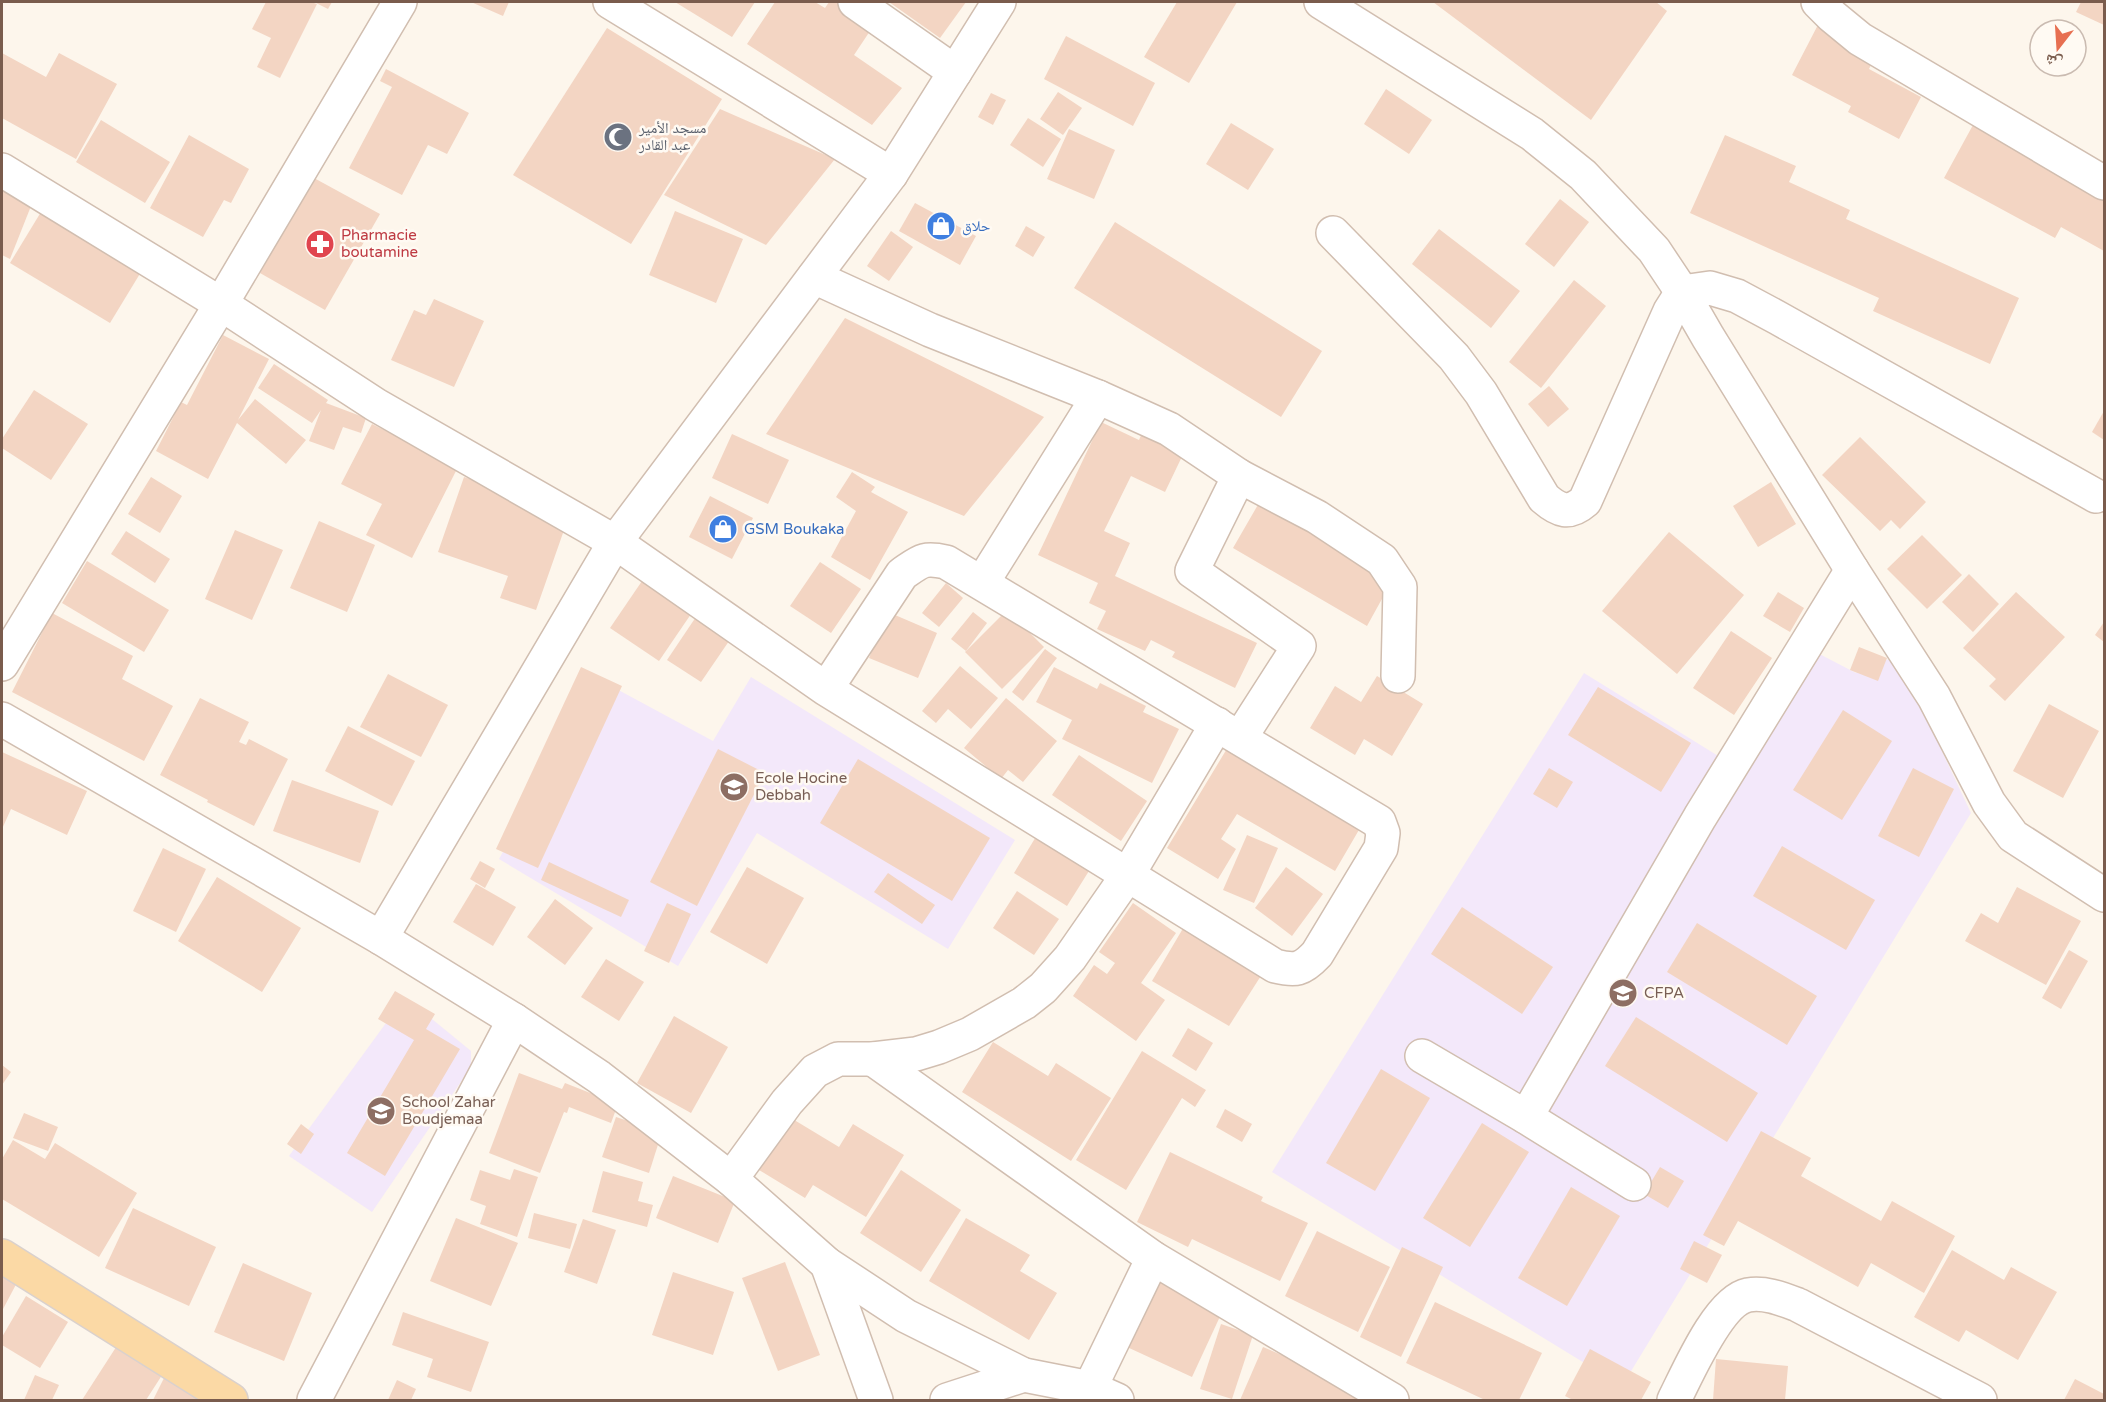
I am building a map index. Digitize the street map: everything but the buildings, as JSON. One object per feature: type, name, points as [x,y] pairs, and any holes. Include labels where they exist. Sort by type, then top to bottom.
[{"type":"main road","points":[[2,1256],[231,1401]]},
{"type":"street","points":[[2,664],[221,304],[400,2]]},
{"type":"street","points":[[610,2],[891,174]]},
{"type":"street","points":[[855,2],[955,72]]},
{"type":"street","points":[[381,938],[615,542],[891,174],[999,2]]},
{"type":"street","points":[[1321,2],[1540,141],[1582,175],[1654,250],[1852,570],[1934,697],[1989,803],[2013,836],[2104,895]]},
{"type":"street","points":[[1818,2],[1860,39],[2104,183]]},
{"type":"street","points":[[2,170],[221,304],[376,405],[615,542],[826,689],[1275,966],[1292,970],[1306,965],[1317,954],[1381,848],[1383,833],[1379,822],[946,562],[929,558],[902,574],[826,689]]},
{"type":"street","points":[[1333,233],[1454,357],[1481,393],[1544,498],[1554,507],[1565,510],[1576,508],[1585,501],[1658,336],[1682,292]]},
{"type":"street","points":[[814,277],[930,330],[1098,397],[1169,429],[1239,476],[1317,518],[1382,560],[1400,587],[1398,676]]},
{"type":"street","points":[[1682,292],[1710,288],[1737,296],[2096,496]]},
{"type":"street","points":[[982,583],[1098,397]]},
{"type":"street","points":[[731,1179],[787,1102],[815,1071],[838,1059],[873,1059],[916,1054],[939,1047],[970,1034],[1023,1003],[1042,988],[1070,958],[1228,731],[1299,646],[1192,571],[1239,476]]},
{"type":"street","points":[[1526,1117],[1700,817],[1852,570]]},
{"type":"street","points":[[2,719],[381,938],[514,1020],[599,1077],[731,1179],[827,1264],[906,1316],[1024,1375],[1082,1393],[1153,1258]]},
{"type":"street","points":[[314,1401],[514,1020]]},
{"type":"street","points":[[1422,1056],[1634,1184]]},
{"type":"street","points":[[873,1059],[1153,1258],[1392,1401]]},
{"type":"street","points":[[827,1264],[876,1401]]},
{"type":"street","points":[[1674,1401],[1710,1330],[1729,1306],[1747,1295],[1773,1296],[1798,1305],[1980,1401]]},
{"type":"street","points":[[947,1401],[1024,1375]]},
{"type":"shaded area","name":"CFPA","points":[[1804,646],[1856,673],[1872,657],[1900,662],[1971,813],[1622,1386],[1272,1172],[1584,673],[1728,762]]},
{"type":"shaded area","name":"Ecole Hocine Debbah","points":[[751,677],[1015,840],[948,949],[757,833],[678,966],[499,859],[598,679],[713,741]]},
{"type":"shaded area","name":"School Zahar Boudjemaa","points":[[405,997],[471,1051],[471,1067],[372,1212],[289,1156]]},
{"type":"place","name":"مسجد الأمير عبد القادر","points":[[618,137]]},
{"type":"place","name":"حلاق","points":[[941,226]]},
{"type":"place","name":"Pharmacie boutamine","points":[[320,244]]},
{"type":"place","name":"GSM Boukaka","points":[[723,529]]},
{"type":"place","name":"Ecole Hocine Debbah","points":[[734,787]]},
{"type":"place","name":"CFPA","points":[[1623,993]]},
{"type":"place","name":"School Zahar Boudjemaa","points":[[381,1111]]}]
